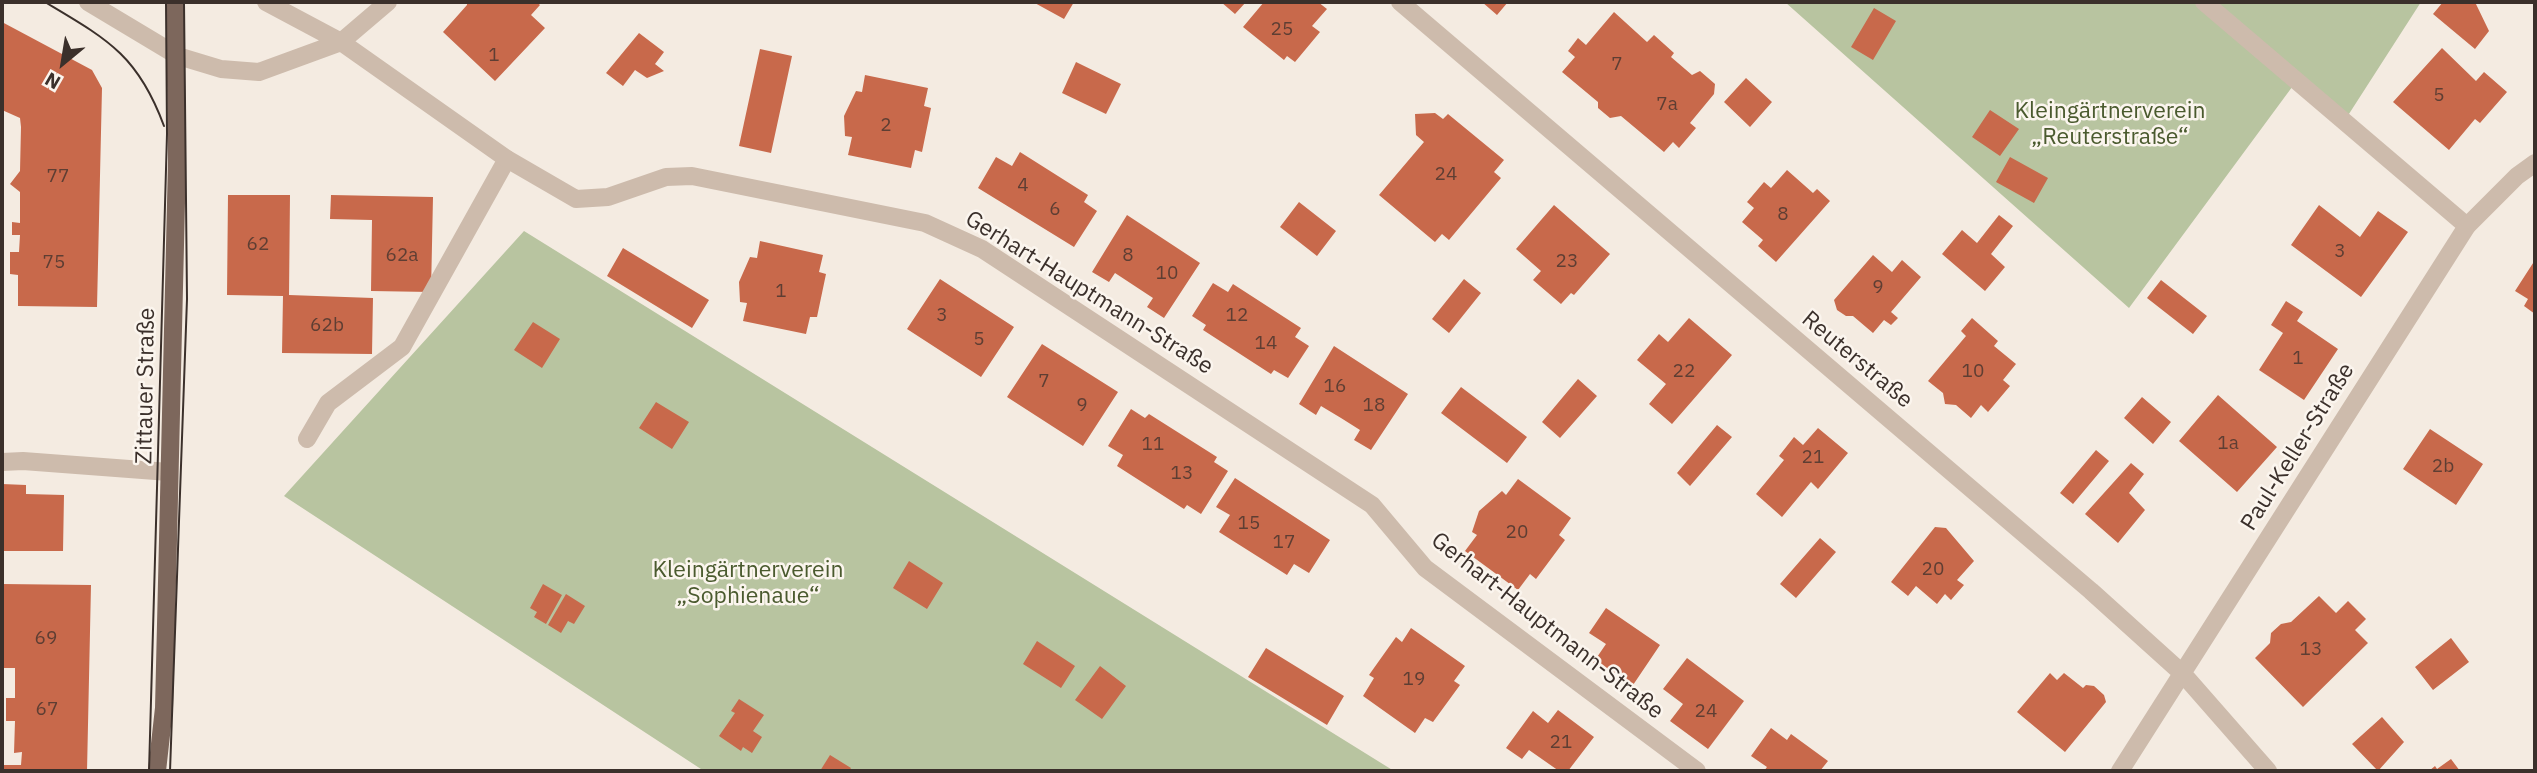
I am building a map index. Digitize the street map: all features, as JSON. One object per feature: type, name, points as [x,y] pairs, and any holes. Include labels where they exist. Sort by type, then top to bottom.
[{"type":"main road","name":"Zittauer Straße","points":[[158,771],[164,708],[178,56],[175,2]]},
{"type":"street","points":[[88,2],[178,56],[221,69],[258,72],[341,42],[388,2]]},
{"type":"street","name":"Gerhart-Hauptmann-Straße","points":[[265,2],[341,42],[507,159],[576,198],[608,197],[666,177],[692,176],[925,223],[952,233],[982,249],[1371,505],[1425,568],[1697,771]]},
{"type":"street","name":"Reuterstraße","points":[[1400,2],[2091,591],[2183,674],[2268,771]]},
{"type":"street","points":[[2204,2],[2467,226]]},
{"type":"street","points":[[307,439],[328,403],[402,346],[507,159]]},
{"type":"street","name":"Paul-Keller-Straße","points":[[2120,771],[2467,226],[2517,176],[2535,163]]},
{"type":"street","points":[[2,462],[23,461],[169,472]]},
{"type":"green space","name":"Kleingärtnerverein „Reuterstraße“","points":[[1785,2],[2421,2],[2347,117],[2298,79],[2129,308]]},
{"type":"green space","name":"Kleingärtnerverein „Sophienaue“","points":[[524,231],[1394,771],[704,771],[284,496]]},
{"type":"building","points":[[467,2],[537,2],[540,5],[531,15],[545,28],[495,81],[443,32]]},
{"type":"building","points":[[1033,2],[1074,2],[1064,19]]},
{"type":"building","points":[[1221,2],[1246,2],[1235,14]]},
{"type":"building","points":[[1264,2],[1318,2],[1327,9],[1312,26],[1320,32],[1295,62],[1287,56],[1284,60],[1243,27]]},
{"type":"building","points":[[1482,2],[1508,2],[1497,15]]},
{"type":"building","points":[[2443,2],[2475,2],[2489,31],[2475,49],[2433,14]]},
{"type":"building","points":[[1874,8],[1896,21],[1873,60],[1851,47]]},
{"type":"building","points":[[1614,12],[1647,42],[1654,35],[1674,53],[1671,57],[1692,75],[1700,71],[1715,84],[1714,94],[1690,123],[1696,128],[1679,148],[1673,142],[1664,152],[1621,116],[1610,118],[1598,108],[1598,102],[1562,72],[1575,57],[1568,51],[1578,38],[1586,45]]},
{"type":"building","points":[[2,22],[92,70],[102,88],[97,307],[18,306],[18,275],[10,274],[10,252],[19,252],[20,235],[12,235],[12,222],[20,223],[20,192],[10,184],[20,171],[21,127],[20,118],[2,110]]},
{"type":"building","points":[[639,33],[664,52],[655,64],[664,71],[647,78],[635,70],[623,86],[606,73]]},
{"type":"building","points":[[2442,48],[2476,81],[2484,72],[2507,92],[2480,123],[2475,119],[2449,150],[2393,102]]},
{"type":"building","points":[[760,49],[792,56],[771,153],[739,146]]},
{"type":"building","points":[[1076,62],[1121,84],[1106,114],[1062,93]]},
{"type":"building","points":[[865,75],[928,88],[924,106],[931,108],[922,152],[915,150],[911,168],[848,155],[852,137],[845,136],[844,116],[856,91],[862,92]]},
{"type":"building","points":[[1746,78],[1772,102],[1750,127],[1724,102]]},
{"type":"building","points":[[1990,110],[2019,129],[2000,156],[1972,137]]},
{"type":"building","points":[[1435,113],[1443,119],[1448,114],[1504,160],[1494,172],[1501,178],[1449,240],[1442,234],[1435,242],[1379,195],[1424,142],[1416,135],[1415,114]]},
{"type":"building","points":[[1020,152],[1088,195],[1084,202],[1097,211],[1074,247],[978,188],[996,157],[1012,166]]},
{"type":"building","points":[[2010,157],[2048,178],[2034,203],[1996,182]]},
{"type":"building","points":[[1787,170],[1813,193],[1817,189],[1830,201],[1776,262],[1758,246],[1763,240],[1742,222],[1754,208],[1747,202],[1764,182],[1771,188]]},
{"type":"building","points":[[228,195],[290,195],[289,295],[373,298],[372,354],[282,353],[283,296],[227,295]]},
{"type":"building","points":[[331,195],[433,197],[431,292],[371,291],[372,220],[330,219]]},
{"type":"building","points":[[1299,202],[1336,231],[1317,256],[1280,227]]},
{"type":"building","points":[[1554,205],[1610,254],[1574,295],[1571,293],[1561,304],[1533,280],[1541,271],[1516,249]]},
{"type":"building","points":[[2319,205],[2360,237],[2378,211],[2408,232],[2361,297],[2291,245]]},
{"type":"building","points":[[1127,215],[1200,263],[1164,318],[1147,307],[1153,298],[1115,273],[1109,282],[1092,272]]},
{"type":"building","points":[[1999,215],[2013,226],[1991,254],[2005,267],[1985,291],[1942,254],[1962,230],[1977,243]]},
{"type":"building","points":[[760,241],[823,255],[819,272],[826,274],[817,317],[810,317],[806,334],[743,321],[747,303],[740,302],[739,282],[750,257],[757,258]]},
{"type":"building","points":[[623,248],[709,300],[692,328],[607,276]]},
{"type":"building","points":[[1873,255],[1892,272],[1902,260],[1921,277],[1891,312],[1898,318],[1891,325],[1884,320],[1873,333],[1853,316],[1846,316],[1837,310],[1834,300]]},
{"type":"building","points":[[2535,260],[2535,314],[2524,306],[2528,299],[2515,291]]},
{"type":"building","points":[[940,279],[1014,327],[981,377],[907,329]]},
{"type":"building","points":[[1464,279],[1481,293],[1449,333],[1432,319]]},
{"type":"building","points":[[2161,280],[2207,316],[2193,334],[2147,298]]},
{"type":"building","points":[[1213,283],[1228,292],[1233,284],[1301,328],[1295,337],[1309,346],[1288,378],[1274,370],[1271,374],[1203,330],[1206,325],[1192,316]]},
{"type":"building","points":[[2286,301],[2303,312],[2297,321],[2338,349],[2304,400],[2259,370],[2283,333],[2271,325]]},
{"type":"building","points":[[1689,318],[1732,355],[1672,424],[1649,404],[1666,384],[1637,360],[1659,334],[1668,342]]},
{"type":"building","points":[[1972,318],[1998,341],[1994,346],[2016,364],[2003,380],[2010,386],[1988,412],[1981,405],[1971,418],[1956,405],[1945,404],[1943,393],[1928,381],[1966,336],[1961,331]]},
{"type":"building","points":[[533,322],[560,339],[542,368],[514,350]]},
{"type":"building","points":[[1042,344],[1118,392],[1083,446],[1007,397]]},
{"type":"building","points":[[1334,346],[1408,394],[1371,450],[1354,440],[1360,430],[1321,406],[1316,415],[1299,404]]},
{"type":"building","points":[[1578,379],[1597,396],[1560,438],[1542,422]]},
{"type":"building","points":[[1461,387],[1527,437],[1507,463],[1441,413]]},
{"type":"building","points":[[2218,395],[2277,447],[2237,492],[2179,441]]},
{"type":"building","points":[[2142,397],[2171,422],[2153,444],[2124,418]]},
{"type":"building","points":[[656,402],[689,422],[672,449],[639,428]]},
{"type":"building","points":[[1131,409],[1145,418],[1149,414],[1217,457],[1214,462],[1228,471],[1201,514],[1187,505],[1184,509],[1117,466],[1123,455],[1108,446]]},
{"type":"building","points":[[1717,425],[1732,437],[1690,486],[1677,473]]},
{"type":"building","points":[[1818,428],[1848,453],[1818,489],[1811,482],[1782,517],[1756,494],[1784,460],[1779,456],[1794,437],[1803,445]]},
{"type":"building","points":[[2430,429],[2483,464],[2456,505],[2403,469]]},
{"type":"building","points":[[2096,450],[2109,461],[2073,504],[2060,493]]},
{"type":"building","points":[[2131,463],[2144,474],[2129,493],[2145,510],[2118,543],[2085,514]]},
{"type":"building","points":[[1235,478],[1330,540],[1309,573],[1294,564],[1287,575],[1219,532],[1230,515],[1216,507]]},
{"type":"building","points":[[1518,479],[1571,518],[1559,535],[1565,540],[1536,579],[1530,574],[1518,590],[1465,551],[1477,535],[1472,532],[1479,511],[1502,491],[1506,495]]},
{"type":"building","points":[[2,484],[26,485],[26,494],[64,495],[63,551],[2,551]]},
{"type":"building","points":[[1935,527],[1946,528],[1974,561],[1957,580],[1964,585],[1951,600],[1945,594],[1937,604],[1916,586],[1908,596],[1891,582]]},
{"type":"building","points":[[1820,538],[1836,552],[1796,598],[1780,584]]},
{"type":"building","points":[[909,561],[943,583],[927,609],[893,588]]},
{"type":"building","points":[[2,584],[91,585],[87,771],[2,771],[2,765],[21,765],[22,752],[14,753],[15,721],[6,721],[6,698],[15,698],[15,668],[2,668]]},
{"type":"building","points":[[543,584],[562,595],[546,624],[534,617],[537,612],[530,608]]},
{"type":"building","points":[[566,594],[585,606],[574,624],[568,621],[561,633],[548,625]]},
{"type":"building","points":[[2319,596],[2336,613],[2348,601],[2366,619],[2355,630],[2368,643],[2303,707],[2255,658],[2270,643],[2271,633],[2281,624],[2291,622]]},
{"type":"building","points":[[1606,608],[1660,645],[1631,688],[1593,663],[1606,644],[1589,633]]},
{"type":"building","points":[[1411,628],[1465,666],[1454,681],[1460,685],[1433,722],[1425,718],[1415,733],[1363,696],[1374,678],[1369,675],[1396,637],[1402,642]]},
{"type":"building","points":[[2451,638],[2469,662],[2433,690],[2415,667]]},
{"type":"building","points":[[1037,641],[1075,666],[1061,688],[1023,664]]},
{"type":"building","points":[[1266,648],[1344,696],[1327,725],[1248,677]]},
{"type":"building","points":[[1687,658],[1744,701],[1708,749],[1670,721],[1683,704],[1663,689]]},
{"type":"building","points":[[1100,666],[1126,686],[1102,719],[1075,700]]},
{"type":"building","points":[[2050,673],[2057,680],[2064,673],[2083,688],[2086,685],[2094,686],[2104,695],[2106,702],[2065,752],[2017,712]]},
{"type":"building","points":[[739,699],[764,715],[753,731],[762,737],[752,753],[743,747],[741,751],[719,736],[735,713],[731,711]]},
{"type":"building","points":[[1558,710],[1594,737],[1568,771],[1559,771],[1529,750],[1522,759],[1506,748],[1533,711],[1548,723]]},
{"type":"building","points":[[2382,717],[2404,742],[2378,771],[2352,744]]},
{"type":"building","points":[[1771,728],[1787,740],[1791,734],[1828,761],[1820,771],[1764,771],[1767,767],[1751,756]]},
{"type":"building","points":[[830,755],[851,768],[849,771],[820,771]]},
{"type":"building","points":[[2451,759],[2460,771],[2429,771],[2435,766],[2437,769]]},
{"type":"tram line","points":[[45,2],[118,51],[143,82],[164,126]]},
{"type":"tram line","points":[[149,771],[167,134],[166,2]]},
{"type":"tram line","points":[[170,771],[187,299],[184,2]]}]
